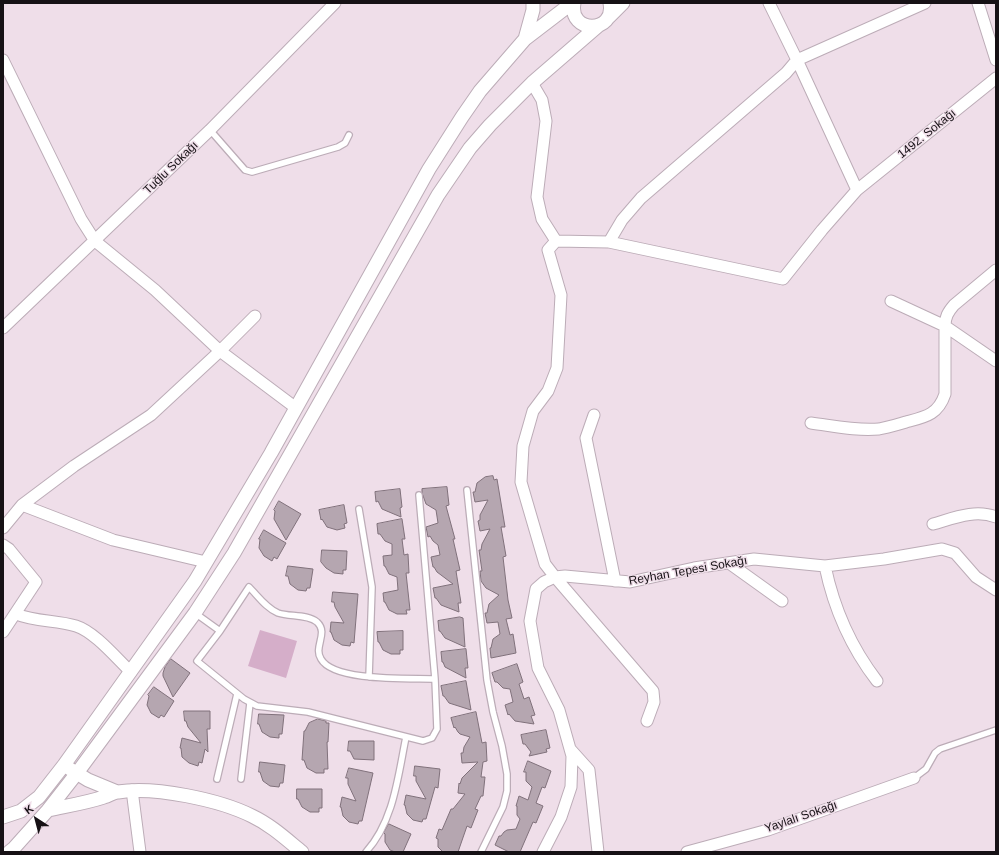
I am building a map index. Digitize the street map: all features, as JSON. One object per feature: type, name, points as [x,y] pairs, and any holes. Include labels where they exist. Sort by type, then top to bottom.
[{"type":"street","name":"Tuğlu Sokağı","points":[[3,328],[210,130],[335,3]]},
{"type":"street","points":[[526,39],[533,10],[533,3]]},
{"type":"street","points":[[3,817],[21,811],[39,797],[64,765],[195,581],[271,453],[441,148],[480,92],[526,39],[573,3]]},
{"type":"street","points":[[573,3],[574,14],[581,24],[593,27],[604,21],[611,11],[610,3]]},
{"type":"street","points":[[8,852],[14,848],[48,810],[77,773],[195,613],[234,553],[450,176],[470,148],[490,125],[532,83],[623,3]]},
{"type":"street","points":[[769,3],[857,190]]},
{"type":"street","points":[[647,721],[654,702],[653,691],[545,564],[521,482],[523,446],[533,411],[548,391],[557,368],[561,295],[548,250],[556,241],[609,242],[622,220],[641,198],[786,74],[797,60],[925,3]]},
{"type":"street","points":[[978,3],[996,60]]},
{"type":"street","points":[[3,60],[81,219],[95,241],[155,290],[220,351],[296,408]]},
{"type":"street","name":"1492. Sokağı","points":[[609,242],[783,279],[822,230],[857,190],[996,78]]},
{"type":"street","points":[[532,83],[542,100],[546,121],[537,197],[542,219],[556,241]]},
{"type":"street","points":[[811,423],[853,429],[885,428],[926,417],[934,412],[941,404],[945,394],[945,318],[954,305],[996,270]]},
{"type":"street","points":[[891,301],[945,326],[996,361]]},
{"type":"street","points":[[3,528],[22,505],[74,466],[151,415],[220,351],[255,316]]},
{"type":"street","points":[[594,415],[586,438],[615,581]]},
{"type":"street","points":[[22,505],[113,540],[206,562]]},
{"type":"street","points":[[933,524],[971,514],[986,514],[996,517]]},
{"type":"street","points":[[3,544],[9,549],[36,582],[3,632]]},
{"type":"street","name":"Reyhan Tepesi Sokağı","points":[[555,577],[564,576],[630,582],[694,568],[754,559],[825,566],[884,559],[942,549],[955,553],[976,577],[996,590]]},
{"type":"street","points":[[728,563],[782,601]]},
{"type":"street","points":[[825,566],[834,602],[842,625],[856,651],[877,681]]},
{"type":"street","points":[[543,852],[560,817],[571,788],[572,756],[559,710],[538,668],[530,621],[536,590],[544,582],[555,577]]},
{"type":"street","points":[[16,614],[30,619],[81,628],[93,635],[131,672]]},
{"type":"street","points":[[570,749],[589,770],[598,852]]},
{"type":"street","points":[[64,765],[88,780],[117,792]]},
{"type":"street","name":"Yaylalı Sokağı","points":[[687,852],[768,830],[914,778]]},
{"type":"street","points":[[48,810],[104,797],[117,792],[132,790],[166,792],[228,806],[253,817],[277,832],[302,852]]},
{"type":"street","points":[[132,790],[140,852]]},
{"type":"lane","points":[[210,130],[245,170],[252,172],[338,147],[345,143],[349,135]]},
{"type":"lane","points":[[467,490],[487,680],[507,774],[507,791],[503,807],[480,852]]},
{"type":"lane","points":[[419,495],[435,679],[437,729],[429,740],[423,741],[308,712],[264,707],[250,703],[197,661],[220,631],[249,586],[265,604],[275,611],[310,619],[318,624],[322,633],[318,653],[323,662],[331,668],[344,673],[369,677],[435,679]]},
{"type":"lane","points":[[359,510],[372,586],[369,677]]},
{"type":"lane","points":[[195,613],[220,631]]},
{"type":"lane","points":[[218,779],[237,694]]},
{"type":"lane","points":[[241,779],[250,703]]},
{"type":"lane","points":[[914,778],[926,769],[935,753],[940,749],[996,730]]},
{"type":"lane","points":[[366,852],[380,834],[390,810],[406,737]]},
{"type":"shaded area","points":[[260,630],[297,641],[286,678],[248,666]]},
{"type":"building","points":[[493,476],[494,480],[497,479],[505,527],[501,527],[506,556],[503,557],[508,600],[512,618],[506,619],[510,635],[513,634],[516,653],[491,658],[490,648],[493,639],[500,634],[498,622],[487,623],[485,613],[487,613],[489,604],[499,595],[486,588],[481,581],[480,571],[482,571],[479,550],[481,550],[482,544],[490,529],[480,531],[478,521],[480,520],[480,515],[488,500],[475,502],[473,492],[475,492],[477,483],[485,477]]},
{"type":"building","points":[[447,487],[449,505],[446,506],[455,539],[453,539],[460,570],[456,571],[461,603],[458,603],[459,612],[441,605],[435,598],[433,588],[453,584],[437,572],[433,567],[431,557],[440,555],[438,545],[430,536],[428,537],[426,527],[438,523],[436,510],[426,504],[422,493],[422,489]]},
{"type":"building","points":[[400,489],[402,507],[400,508],[401,517],[382,509],[378,501],[376,502],[375,492]]},
{"type":"building","points":[[279,501],[301,514],[286,540],[274,519],[274,510]]},
{"type":"building","points":[[344,505],[347,523],[344,524],[345,528],[337,530],[327,527],[322,519],[321,520],[319,510]]},
{"type":"building","points":[[402,519],[405,539],[402,539],[404,555],[408,554],[409,573],[406,573],[410,610],[406,610],[407,614],[397,614],[389,610],[384,602],[383,593],[398,590],[397,577],[389,574],[384,566],[383,556],[392,555],[392,544],[385,541],[380,534],[378,534],[377,524]]},
{"type":"building","points":[[264,530],[286,543],[277,559],[274,557],[272,561],[264,556],[259,548],[259,539]]},
{"type":"building","points":[[322,550],[347,551],[346,570],[343,570],[343,574],[334,573],[326,568],[321,562]]},
{"type":"building","points":[[288,566],[313,569],[310,588],[307,588],[306,591],[298,590],[290,584],[288,576],[286,576]]},
{"type":"building","points":[[333,592],[358,594],[354,643],[351,642],[350,646],[342,645],[334,640],[330,632],[331,622],[344,623],[335,607],[334,602],[332,602]]},
{"type":"building","points":[[460,617],[463,618],[465,647],[445,638],[439,631],[438,621]]},
{"type":"building","points":[[403,631],[403,650],[400,650],[400,654],[391,654],[383,650],[378,642],[377,632]]},
{"type":"building","points":[[466,649],[468,668],[465,668],[466,678],[445,667],[442,662],[441,652]]},
{"type":"building","points":[[171,659],[190,673],[173,697],[163,676],[165,667]]},
{"type":"building","points":[[517,664],[523,682],[519,684],[524,699],[529,697],[535,715],[531,716],[534,724],[515,721],[509,714],[508,715],[505,705],[513,702],[510,689],[503,688],[495,682],[492,673]]},
{"type":"building","points":[[466,681],[471,710],[449,703],[443,696],[441,686]]},
{"type":"building","points":[[154,687],[174,701],[164,717],[161,715],[159,718],[151,713],[147,705],[148,695]]},
{"type":"building","points":[[184,711],[210,711],[210,729],[207,729],[208,752],[205,749],[202,763],[199,762],[198,766],[189,763],[182,757],[180,748],[182,738],[201,743],[188,727],[185,721]]},
{"type":"building","points":[[476,712],[482,743],[486,742],[487,761],[483,762],[481,777],[485,777],[483,796],[481,796],[475,809],[478,810],[471,828],[467,826],[458,852],[443,852],[438,847],[438,839],[436,838],[439,829],[442,830],[451,809],[453,809],[465,794],[458,793],[459,783],[460,784],[462,778],[478,762],[462,763],[461,753],[463,753],[464,747],[470,737],[460,734],[455,727],[454,728],[451,718]]},
{"type":"building","points":[[259,714],[284,715],[282,734],[279,734],[279,738],[270,737],[262,732],[258,724]]},
{"type":"building","points":[[318,719],[329,723],[327,742],[328,769],[324,769],[324,773],[316,773],[307,768],[304,760],[302,760],[304,731],[309,723]]},
{"type":"building","points":[[546,730],[550,748],[546,749],[547,752],[529,756],[531,752],[525,744],[523,744],[521,735]]},
{"type":"building","points":[[349,741],[374,741],[374,760],[354,759],[350,751],[348,751]]},
{"type":"building","points":[[528,761],[551,771],[545,788],[542,787],[536,803],[543,806],[536,823],[533,822],[520,852],[509,852],[495,845],[499,836],[501,836],[504,832],[507,830],[516,829],[520,819],[517,815],[516,806],[519,796],[528,800],[532,787],[526,781],[526,772],[524,772]]},
{"type":"building","points":[[260,762],[285,765],[283,783],[280,783],[279,787],[270,786],[263,781],[259,772]]},
{"type":"building","points":[[415,766],[440,769],[438,788],[435,787],[426,819],[423,819],[422,822],[413,820],[407,814],[404,805],[406,795],[426,799],[416,781],[416,776],[414,776]]},
{"type":"building","points":[[349,768],[373,773],[362,821],[359,821],[358,824],[349,822],[343,816],[340,807],[342,797],[356,801],[348,784],[348,778],[346,778]]},
{"type":"building","points":[[297,789],[322,789],[322,808],[319,808],[319,812],[310,812],[302,807],[297,799]]},
{"type":"building","points":[[389,824],[411,834],[403,852],[395,852],[390,850],[385,842],[384,833]]}]
